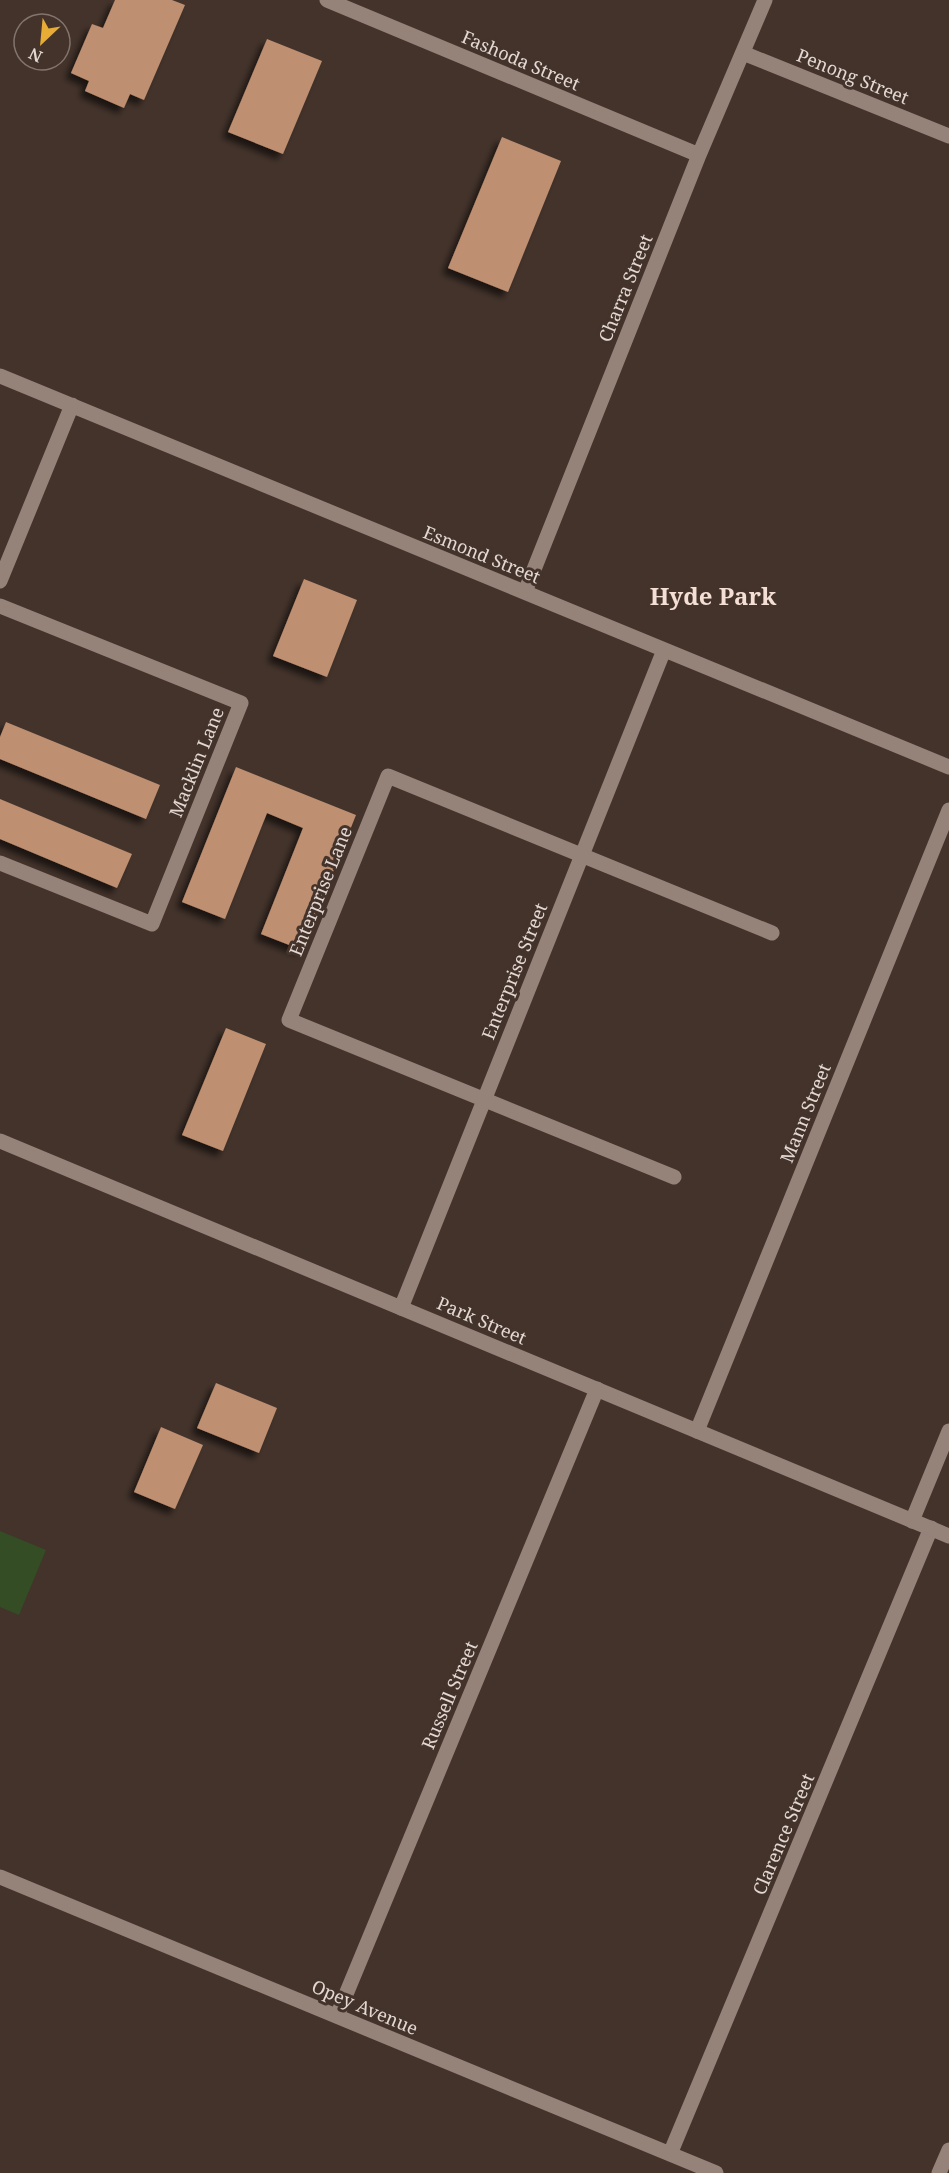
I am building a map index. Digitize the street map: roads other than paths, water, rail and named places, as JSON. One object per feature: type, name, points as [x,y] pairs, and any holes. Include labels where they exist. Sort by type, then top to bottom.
[{"type":"street","name":"Fashoda Street","points":[[327,0],[699,155]]},
{"type":"street","name":"Charra Street","points":[[525,592],[699,155],[765,0]]},
{"type":"street","name":"Penong Street","points":[[743,53],[949,136]]},
{"type":"street","name":"Esmond Street","points":[[0,376],[949,767]]},
{"type":"street","points":[[0,581],[72,405]]},
{"type":"street","name":"Macklin Lane","points":[[0,606],[241,703],[152,924],[0,863]]},
{"type":"street","name":"Enterprise Street","points":[[401,1308],[664,650]]},
{"type":"street","name":"Enterprise Lane","points":[[674,1177],[289,1020],[388,776],[772,933]]},
{"type":"street","name":"Mann Street","points":[[697,1431],[949,810]]},
{"type":"street","name":"Park Street","points":[[0,1141],[949,1536]]},
{"type":"street","name":"Russell Street","points":[[336,2016],[597,1389]]},
{"type":"street","points":[[912,1521],[949,1431]]},
{"type":"street","name":"Clarence Street","points":[[670,2154],[931,1528]]},
{"type":"street","name":"Opey Avenue","points":[[0,1877],[716,2173]]},
{"type":"street","points":[[939,2173],[949,2150]]},
{"type":"district","name":"Hyde Park","points":[[713,595]]}]
